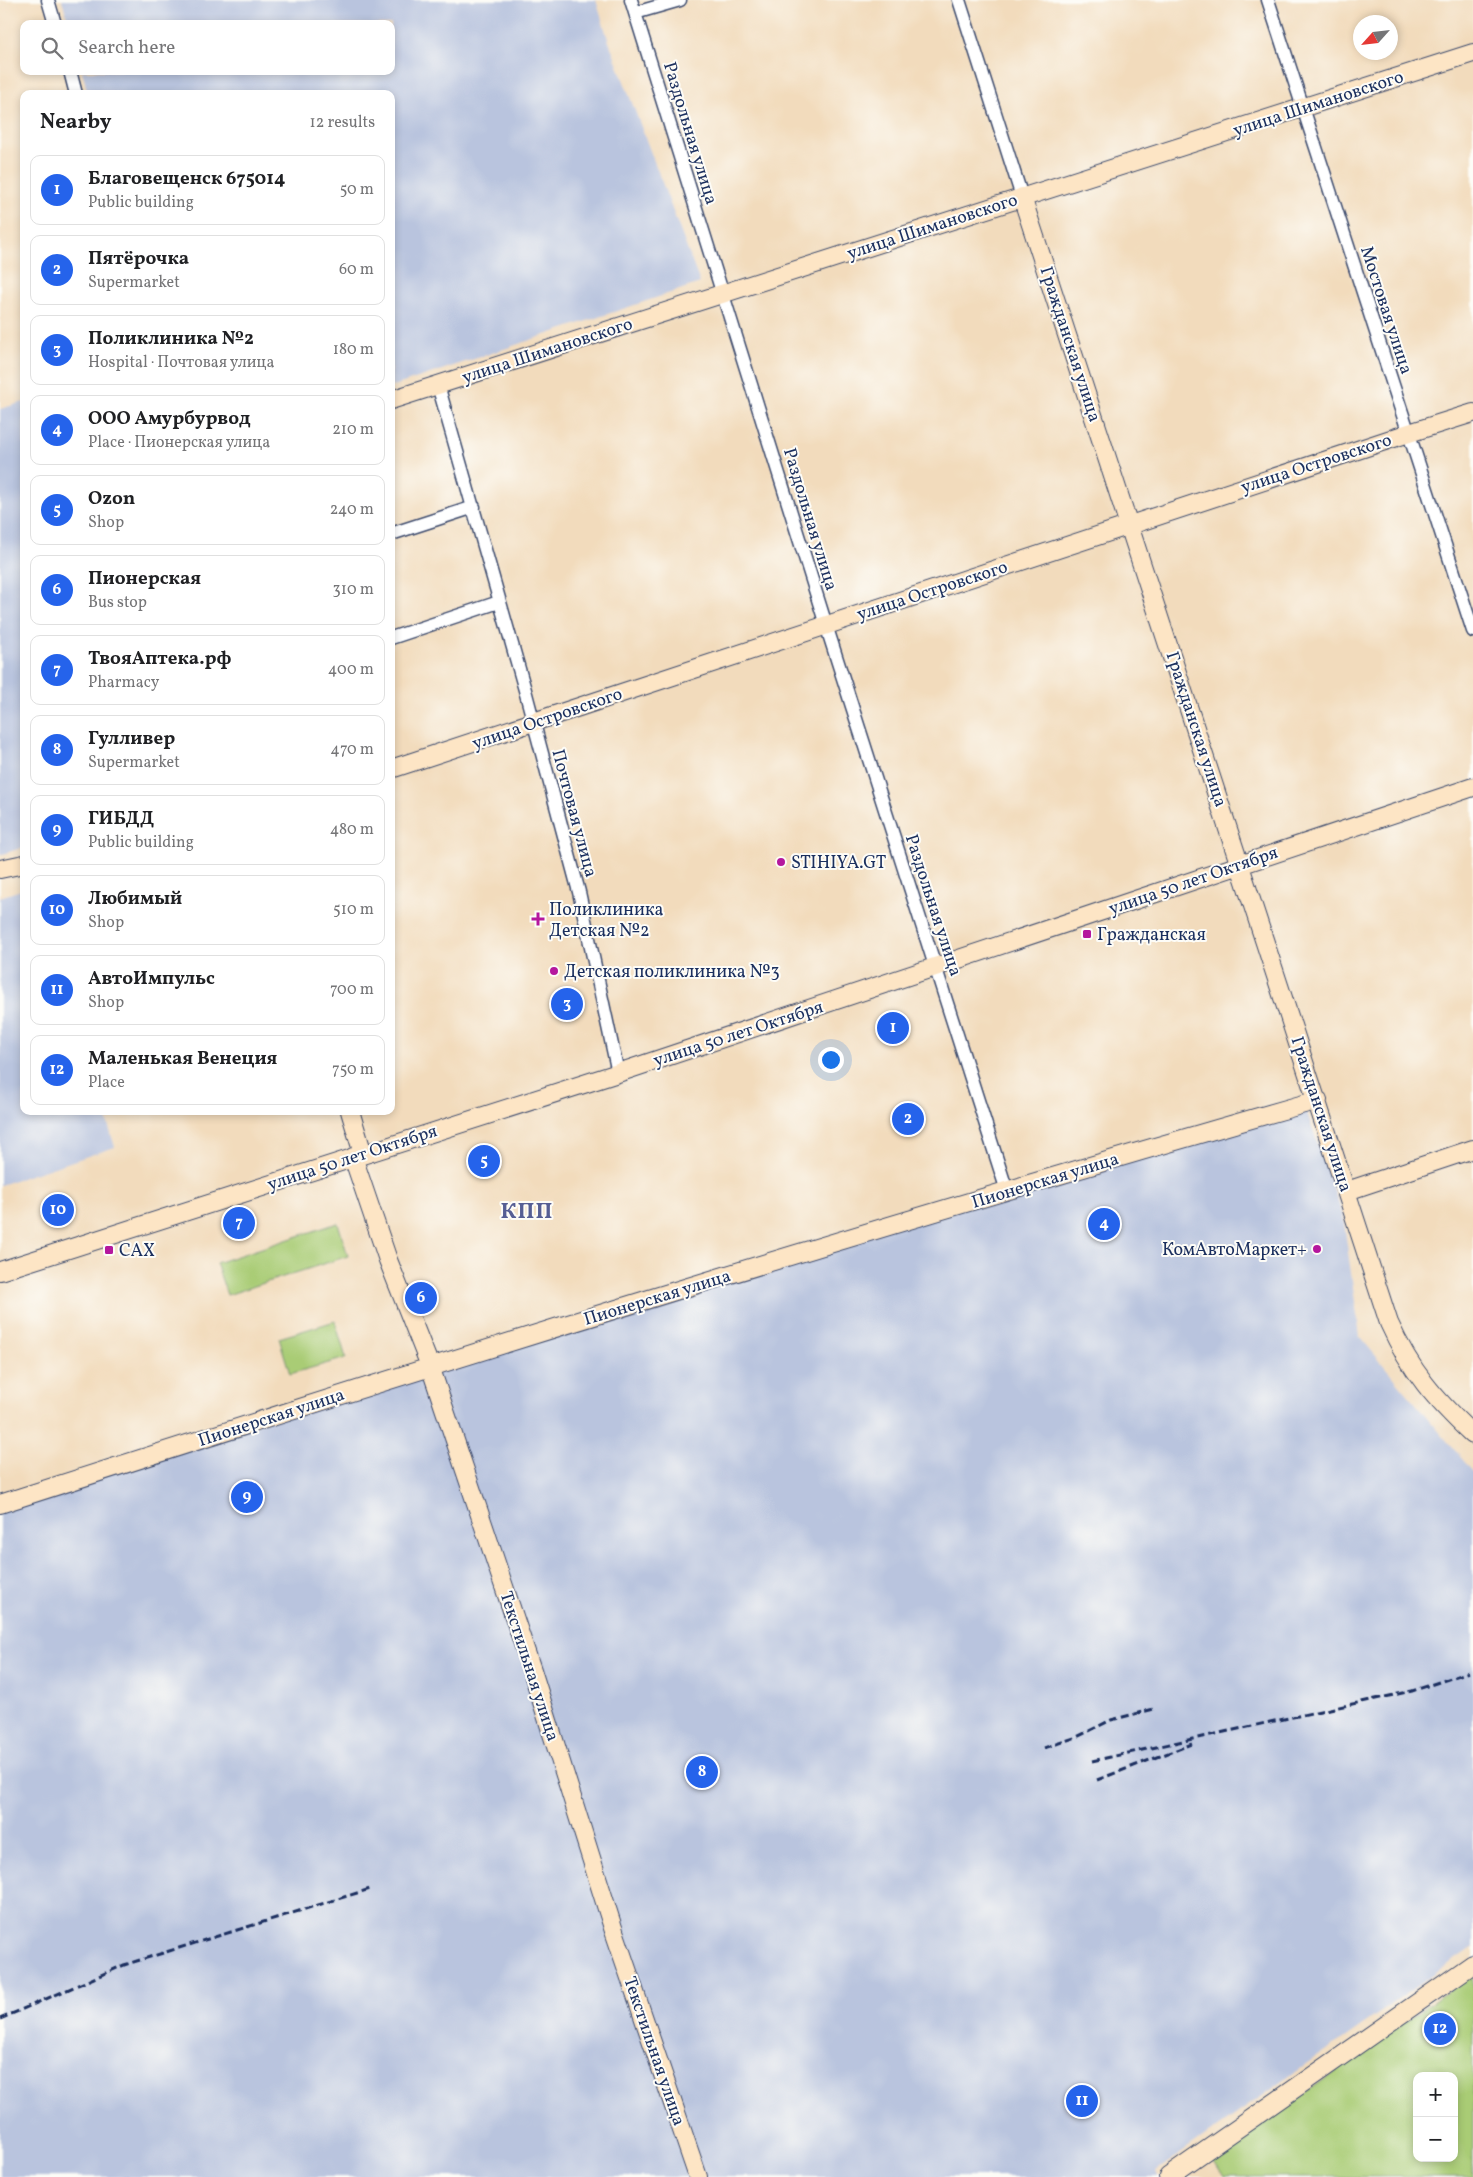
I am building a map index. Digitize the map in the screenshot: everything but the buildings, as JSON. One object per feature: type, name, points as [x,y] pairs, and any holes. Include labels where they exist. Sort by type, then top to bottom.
[{"type":"street","points":[[48,0],[54,20]]},
{"type":"street","name":"Раздольная улица","points":[[631,0],[826,625],[1007,1191]]},
{"type":"street","points":[[635,13],[680,0]]},
{"type":"street","name":"Гражданская улица","points":[[959,0],[1389,1322],[1401,1349],[1419,1379],[1438,1402],[1473,1436]]},
{"type":"street","name":"Мостовая улица","points":[[1268,0],[1473,631]]},
{"type":"street","name":"улица Шимановского","points":[[395,399],[1473,53]]},
{"type":"street","points":[[71,75],[75,90]]},
{"type":"street","name":"Почтовая улица","points":[[438,385],[474,507],[579,892],[618,1073]]},
{"type":"street","name":"улица Островского","points":[[395,768],[1473,413]]},
{"type":"street","points":[[395,533],[474,507]]},
{"type":"street","points":[[395,637],[499,602]]},
{"type":"street","name":"улица 50 лет Октября","points":[[0,1270],[618,1073],[1473,787]]},
{"type":"street","points":[[0,869],[20,865]]},
{"type":"street","name":"Пионерская улица","points":[[0,1504],[430,1366],[1007,1191],[1318,1100]]},
{"type":"street","name":"Текстильная улица","points":[[351,1115],[358,1156],[388,1260],[430,1366],[532,1670],[614,1931],[698,2177]]},
{"type":"street","points":[[1347,1191],[1473,1149]]},
{"type":"street","points":[[1168,2177],[1473,1964]]},
{"type":"shaded area","points":[[62,0],[596,0],[608,39],[700,283],[395,386],[395,90],[87,90],[83,75],[395,75],[395,20],[68,20]]},
{"type":"shaded area","points":[[20,403],[20,848],[0,855],[0,409]]},
{"type":"shaded area","points":[[20,890],[20,1115],[105,1115],[115,1147],[0,1185],[0,897]]},
{"type":"shaded area","points":[[1306,1110],[1343,1216],[1360,1337],[1473,1472],[1473,1947],[1156,2171],[1158,2177],[0,2177],[0,1504],[882,1229]]},
{"type":"green space","points":[[338,1223],[348,1256],[227,1295],[216,1263]]},
{"type":"green space","points":[[335,1321],[346,1358],[290,1374],[279,1338]]},
{"type":"green space","points":[[1473,1973],[1473,2177],[1224,2177],[1213,2159]]},
{"type":"railway","points":[[1092,1761],[1412,1691],[1469,1672]]},
{"type":"railway","points":[[1044,1748],[1077,1737],[1111,1720],[1154,1709]]},
{"type":"railway","points":[[1097,1780],[1192,1744]]},
{"type":"railway","points":[[0,2019],[124,1965],[370,1889]]},
{"type":"place","name":"STIHIYA.GT","points":[[781,862]]},
{"type":"place","name":"Поликлиника Детская №2","points":[[538,919]]},
{"type":"place","name":"Гражданская","points":[[1087,934]]},
{"type":"place","name":"Детская поликлиника №3","points":[[554,971]]},
{"type":"place","name":"Поликлиника №2","points":[[567,1004]]},
{"type":"place","name":"Благовещенск 675014","points":[[893,1028]]},
{"type":"place","name":"Пятёрочка","points":[[908,1119]]},
{"type":"place","name":"Ozon","points":[[484,1161]]},
{"type":"place","name":"Любимый","points":[[58,1210]]},
{"type":"place","name":"ТвояАптека.рф","points":[[239,1223]]},
{"type":"place","name":"ООО Амурбурвод","points":[[1104,1224]]},
{"type":"place","name":"КомАвтоМаркет+","points":[[1317,1249]]},
{"type":"place","name":"САХ","points":[[109,1250]]},
{"type":"place","name":"Пионерская","points":[[421,1298]]},
{"type":"place","name":"ГИБДД","points":[[247,1497]]},
{"type":"place","name":"Гулливер","points":[[702,1772]]},
{"type":"place","name":"Маленькая Венеция","points":[[1440,2029]]},
{"type":"place","name":"АвтоИмпульс","points":[[1082,2101]]},
{"type":"district","name":"КПП","points":[[527,1210]]}]
